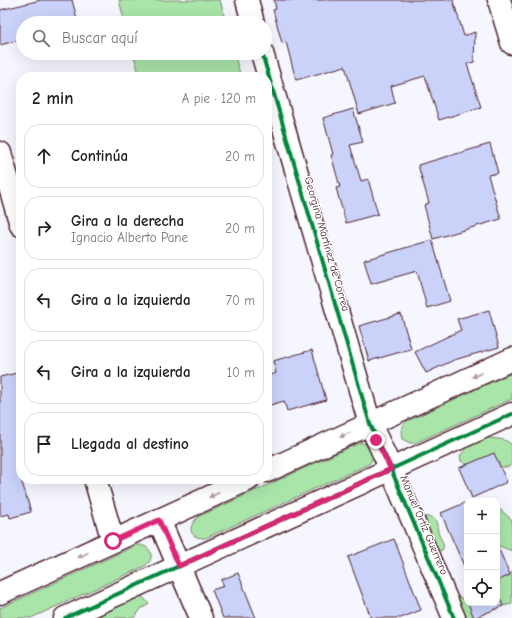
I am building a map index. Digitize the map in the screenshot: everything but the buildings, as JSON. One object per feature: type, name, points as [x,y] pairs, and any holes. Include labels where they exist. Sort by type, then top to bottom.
[{"type":"street","points":[[246,0],[251,16]]},
{"type":"street","points":[[500,0],[512,43]]},
{"type":"street","name":"Georgina Martínez de Correa","points":[[264,60],[268,72]]},
{"type":"street","name":"Georgina Martínez de Correa","points":[[272,87],[373,432]]},
{"type":"street","points":[[0,153],[16,208]]},
{"type":"street","points":[[272,469],[373,432],[512,359]]},
{"type":"street","points":[[65,618],[512,414]]},
{"type":"street","name":"Manuel Ortíz Guerrero","points":[[373,432],[391,469],[454,618]]},
{"type":"street","points":[[96,484],[113,541]]},
{"type":"street","points":[[0,593],[238,484]]},
{"type":"street","points":[[159,520],[201,618]]},
{"type":"green space","points":[[119,0],[220,0],[224,16],[123,16]]},
{"type":"green space","points":[[135,60],[236,60],[240,72],[139,72]]},
{"type":"green space","points":[[512,373],[512,399],[415,443],[410,443],[402,439],[401,434],[403,425],[407,421]]},
{"type":"green space","points":[[487,438],[504,440],[512,445],[512,464],[508,467],[502,467],[493,464],[465,464],[461,461],[460,456],[469,447]]},
{"type":"green space","points":[[359,443],[363,443],[370,447],[373,453],[369,464],[206,538],[196,537],[193,535],[191,529],[192,525],[198,517]]},
{"type":"green space","points":[[500,510],[512,520],[512,551],[500,546]]},
{"type":"green space","points":[[425,517],[435,519],[443,544],[443,548],[440,551],[437,550],[423,536],[423,519]]},
{"type":"green space","points":[[137,545],[142,545],[150,552],[151,559],[145,566],[31,618],[0,618],[0,608]]},
{"type":"green space","points":[[512,572],[512,604],[502,606],[500,605],[500,578]]},
{"type":"green space","points":[[138,595],[143,597],[149,604],[141,609],[134,618],[95,618]]},
{"type":"green space","points":[[455,595],[464,600],[464,606],[471,606],[477,618],[452,618]]},
{"type":"cycle path","points":[[264,60],[268,72]]},
{"type":"cycle path","points":[[272,87],[370,424],[391,469],[454,618]]},
{"type":"cycle path","points":[[65,618],[512,414]]},
{"type":"route","points":[[113,541],[159,520],[179,566],[391,469],[376,440]]}]
